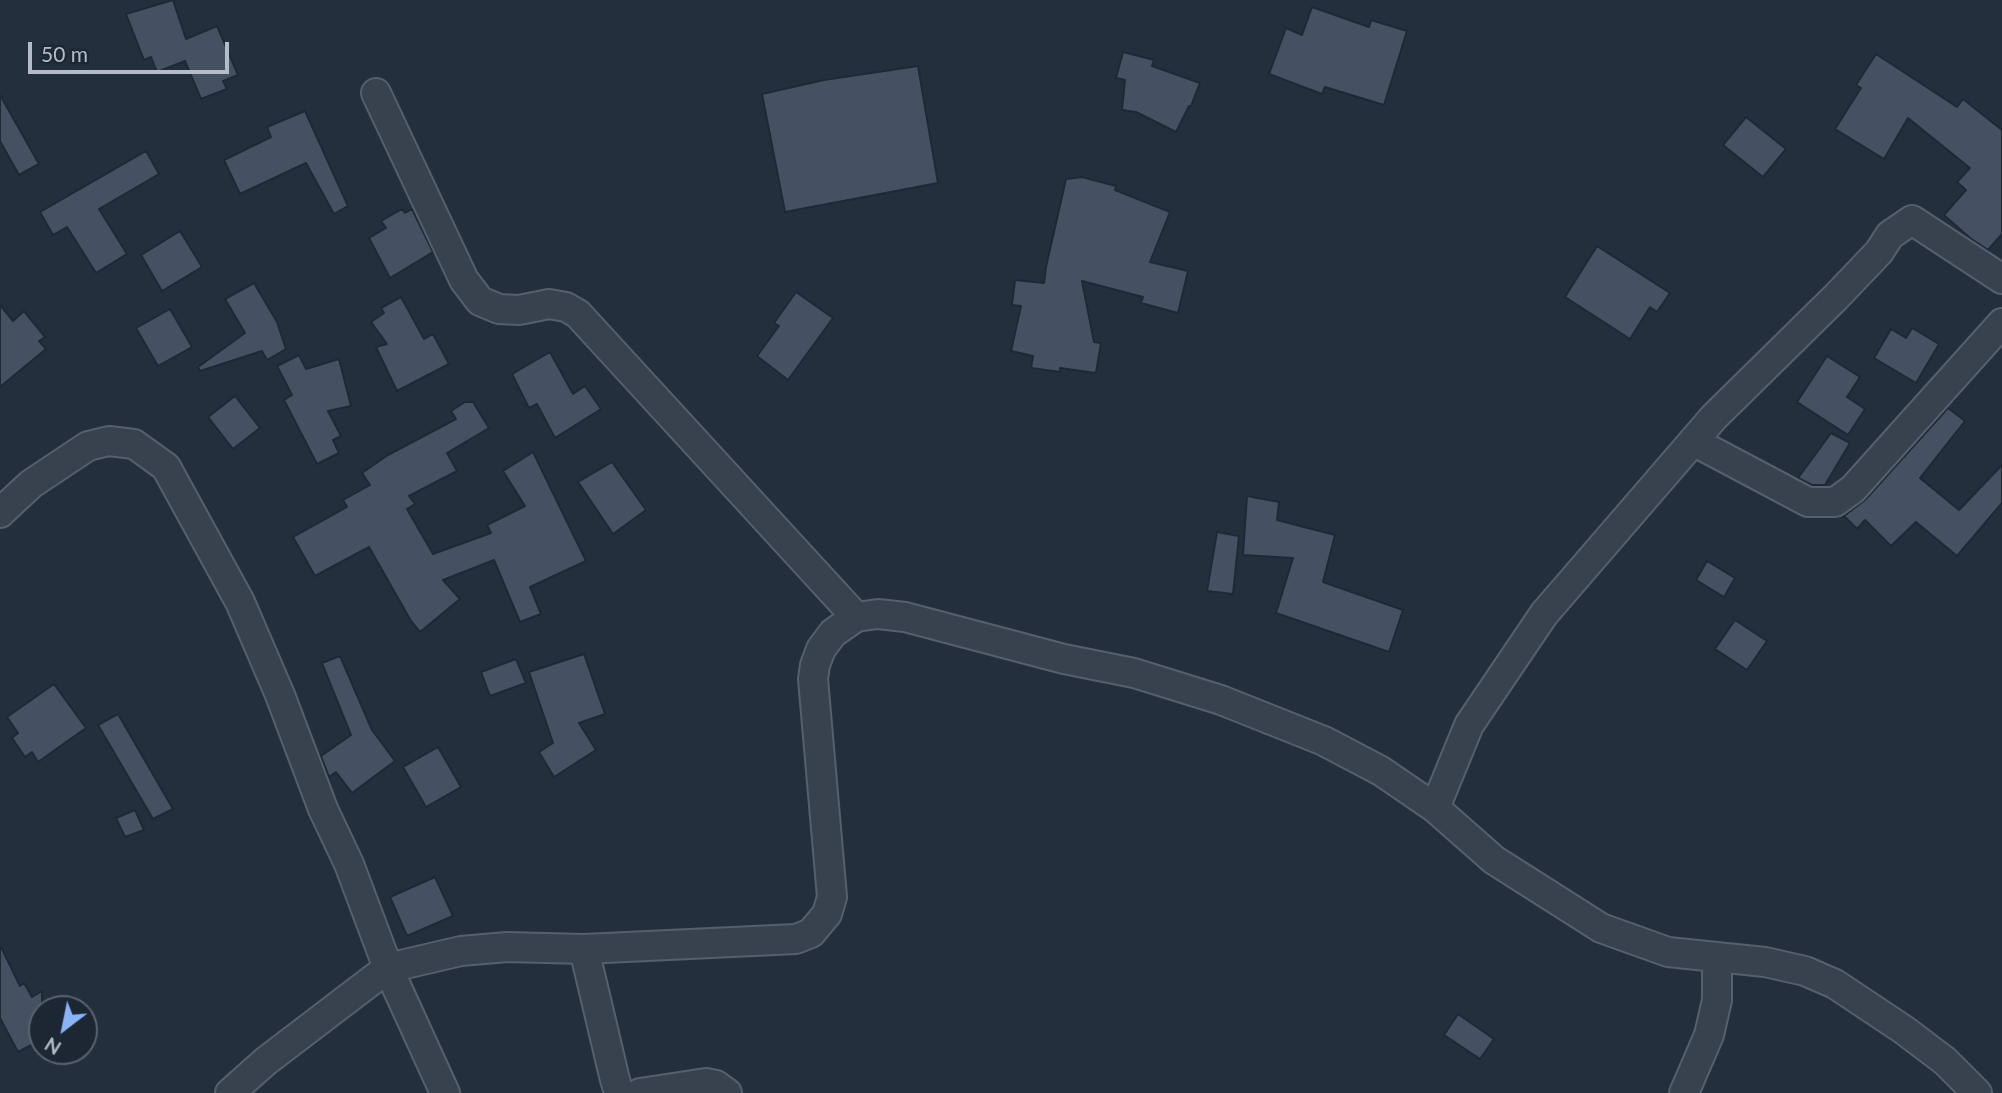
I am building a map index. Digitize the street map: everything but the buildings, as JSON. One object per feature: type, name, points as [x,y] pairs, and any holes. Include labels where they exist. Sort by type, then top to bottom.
[{"type":"street","points":[[376,93],[464,280],[480,301],[509,310],[549,304],[566,307],[578,314],[856,617]]},
{"type":"street","points":[[1435,808],[1469,725],[1544,614],[1714,417],[1836,297],[1879,252],[1890,235],[1912,220],[2002,279]]},
{"type":"street","points":[[1693,441],[1808,502],[1835,502],[1853,489],[2002,323]]},
{"type":"street","points":[[0,513],[31,484],[88,446],[109,441],[134,444],[166,467],[240,602],[280,695],[323,809],[349,864],[388,968],[445,1093]]},
{"type":"street","points":[[230,1093],[266,1061],[388,968],[461,951],[507,947],[584,949],[796,939],[811,933],[827,914],[832,897],[813,679],[821,649],[833,633],[856,617],[878,614],[905,617],[1064,659],[1134,673],[1221,699],[1324,741],[1381,771],[1435,808],[1494,860],[1601,928],[1668,952],[1779,965],[1805,971],[1835,985],[1904,1030],[1945,1061],[1977,1093]]},
{"type":"street","points":[[584,949],[615,1080],[619,1092],[622,1093]]},
{"type":"street","points":[[1684,1093],[1710,1035],[1717,1000],[1717,958]]},
{"type":"street","points":[[640,1093],[706,1083],[716,1085],[727,1093]]}]
